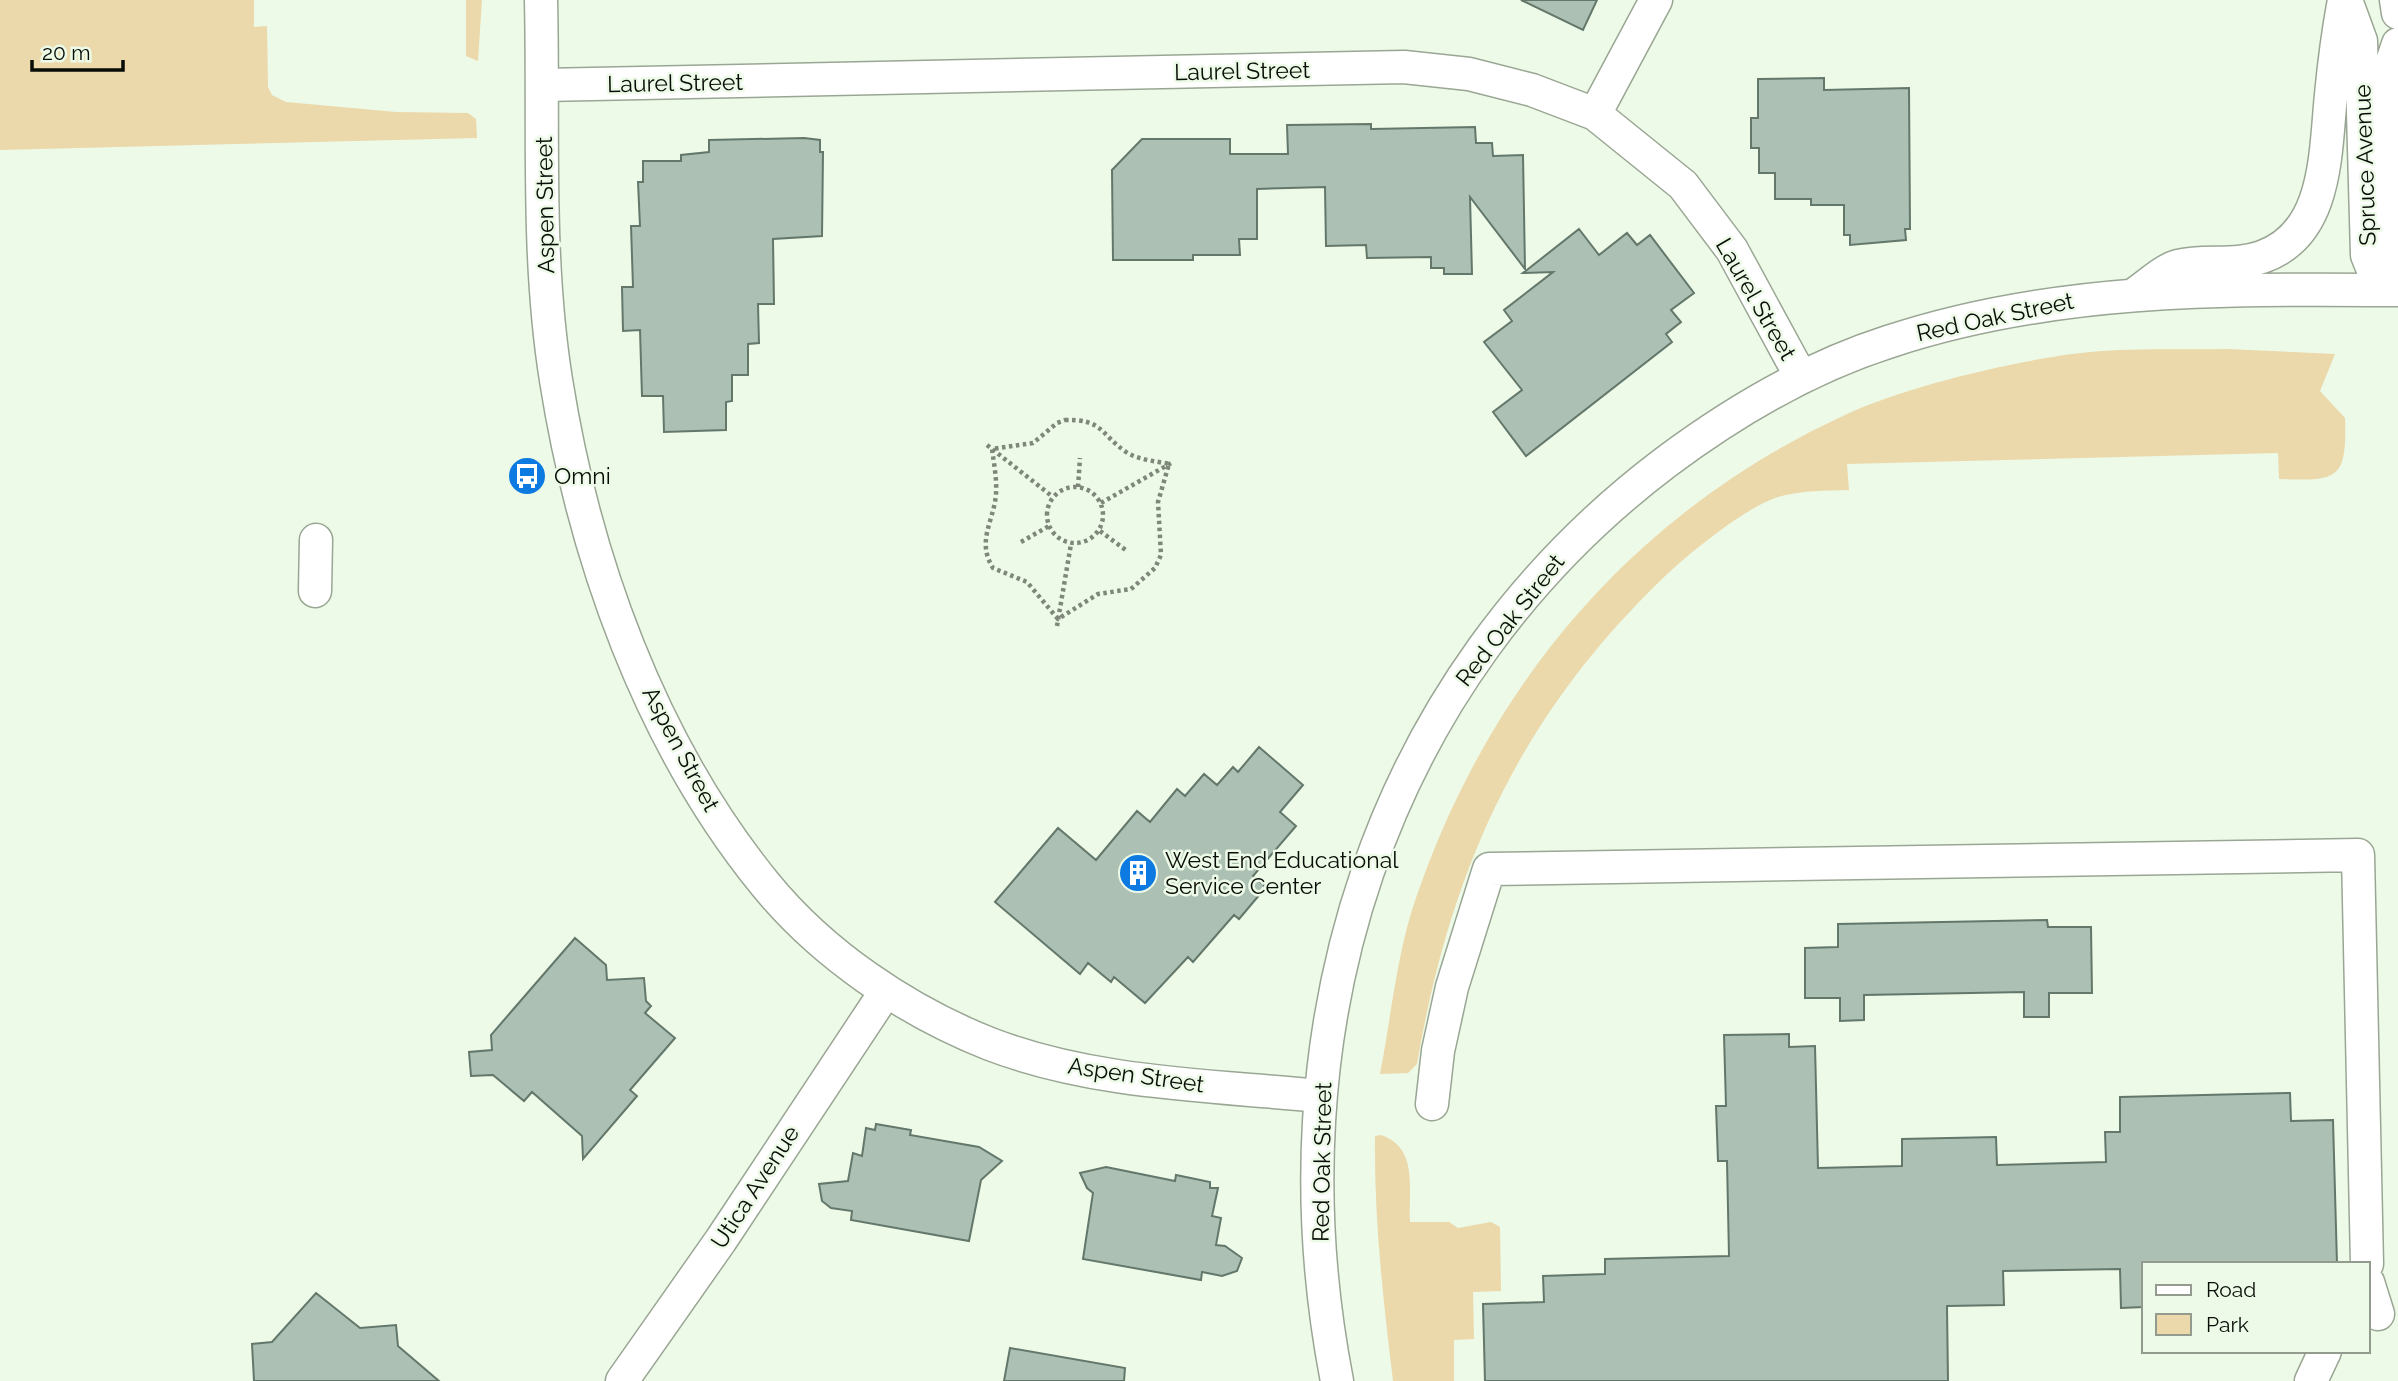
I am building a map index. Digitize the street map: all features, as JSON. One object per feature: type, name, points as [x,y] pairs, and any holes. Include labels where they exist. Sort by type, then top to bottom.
[{"type":"street","name":"Aspen Street","points":[[541,0],[547,289],[556,378],[580,497],[618,616],[673,740],[732,840],[767,886],[805,925],[886,990],[936,1020],[988,1043],[1070,1068],[1126,1077],[1319,1096]]},
{"type":"street","points":[[1595,114],[1656,0]]},
{"type":"street","points":[[2133,295],[2176,266],[2215,265],[2259,258],[2281,250],[2297,236],[2310,214],[2323,170],[2336,41],[2345,0]]},
{"type":"street","name":"Spruce Avenue","points":[[2345,0],[2361,41],[2367,255],[2390,290]]},
{"type":"street","points":[[2396,0],[2398,13]]},
{"type":"street","name":"Spruce Avenue","points":[[2390,290],[2396,254],[2393,59],[2398,44]]},
{"type":"street","name":"Laurel Street","points":[[543,85],[1404,67],[1469,74],[1532,90],[1595,114],[1683,185],[1732,250],[1801,377]]},
{"type":"street","name":"Red Oak Street","points":[[1337,1381],[1325,1307],[1318,1212],[1319,1096],[1336,984],[1366,872],[1412,762],[1471,662],[1540,573],[1617,499],[1706,432],[1801,377],[1882,344],[1937,326],[2068,300],[2133,295],[2390,290]]},
{"type":"street","points":[[315,591],[316,540]]},
{"type":"street","points":[[1432,1104],[1438,1051],[1452,987],[1489,869],[2358,855],[2367,1262]]},
{"type":"street","name":"Utica Avenue","points":[[622,1381],[721,1240],[886,990]]},
{"type":"street","points":[[2370,1287],[2381,1315]]},
{"type":"street","points":[[2311,1381],[2324,1353]]},
{"type":"path","points":[[992,449],[1034,443],[1057,423],[1077,420],[1101,427],[1126,452],[1136,457],[1171,463]]},
{"type":"path","points":[[987,445],[1053,497]]},
{"type":"path","points":[[992,449],[996,492],[985,538],[989,562],[998,572],[1021,579],[1033,587],[1058,619]]},
{"type":"path","points":[[1077,487],[1080,458]]},
{"type":"path","points":[[1101,503],[1171,463]]},
{"type":"path","points":[[1058,619],[1098,594],[1131,589],[1156,568],[1161,555],[1158,502],[1171,463]]},
{"type":"path","points":[[1068,488],[1087,489],[1101,503],[1104,512],[1100,531],[1084,543],[1070,544],[1058,538],[1049,526],[1046,514],[1053,497],[1068,488]]},
{"type":"path","points":[[1021,542],[1049,526]]},
{"type":"path","points":[[1100,531],[1127,551]]},
{"type":"path","points":[[1057,626],[1070,544]]},
{"type":"green space","points":[[0,0],[254,0],[254,27],[267,26],[268,87],[272,95],[286,102],[396,112],[468,113],[476,119],[477,138],[0,150]]},
{"type":"green space","points":[[466,0],[482,0],[478,61],[466,56]]},
{"type":"green space","points":[[2227,349],[2335,354],[2320,391],[2345,418],[2344,454],[2341,465],[2335,472],[2314,479],[2279,479],[2278,453],[1847,464],[1849,490],[1802,492],[1775,498],[1747,512],[1684,559],[1610,633],[1567,688],[1529,744],[1498,802],[1471,863],[1449,927],[1431,993],[1417,1064],[1408,1073],[1380,1074],[1409,919],[1447,819],[1485,745],[1529,676],[1580,612],[1637,553],[1700,501],[1770,454],[1845,415],[1896,395],[2017,363],[2072,354],[2130,350]]},
{"type":"green space","points":[[1381,1135],[1401,1149],[1406,1160],[1410,1183],[1410,1222],[1449,1222],[1458,1228],[1491,1222],[1500,1227],[1501,1291],[1473,1292],[1474,1339],[1454,1340],[1454,1381],[1393,1381],[1376,1198],[1375,1136]]},
{"type":"building","points":[[1521,0],[1597,0],[1583,30]]},
{"type":"building","points":[[1824,78],[1824,90],[1909,88],[1910,229],[1905,229],[1906,240],[1850,245],[1850,235],[1844,235],[1844,205],[1811,205],[1811,199],[1775,199],[1775,173],[1759,173],[1759,148],[1751,148],[1751,118],[1758,118],[1758,79]]},
{"type":"building","points":[[1371,124],[1371,129],[1475,127],[1476,143],[1492,143],[1493,156],[1523,155],[1525,269],[1470,197],[1472,274],[1444,274],[1444,268],[1431,268],[1431,257],[1367,258],[1366,245],[1326,246],[1325,187],[1257,189],[1257,239],[1239,239],[1240,255],[1193,255],[1193,260],[1113,260],[1112,170],[1142,139],[1230,139],[1230,154],[1288,154],[1287,125]]},
{"type":"building","points":[[709,140],[820,140],[820,152],[823,152],[822,236],[773,239],[774,304],[758,304],[759,343],[748,344],[748,375],[732,375],[732,401],[726,402],[726,430],[664,432],[663,396],[642,396],[640,330],[623,331],[622,287],[633,287],[631,226],[640,226],[638,182],[643,182],[643,161],[681,161],[681,155],[709,152]]},
{"type":"building","points":[[1579,229],[1599,255],[1627,233],[1637,245],[1650,235],[1694,293],[1671,310],[1681,322],[1666,334],[1672,342],[1526,456],[1493,412],[1522,390],[1484,342],[1512,321],[1504,310],[1553,272],[1523,273]]},
{"type":"building","name":"West End Educational Service Center","points":[[1259,747],[1303,785],[1280,812],[1296,826],[1253,876],[1266,887],[1239,919],[1234,915],[1193,962],[1188,957],[1145,1003],[1114,977],[1111,982],[1088,963],[1080,974],[995,902],[1058,828],[1096,860],[1137,811],[1150,822],[1177,789],[1185,796],[1204,774],[1217,785],[1233,767],[1238,772]]},
{"type":"building","points":[[2047,920],[2048,927],[2091,927],[2092,993],[2049,993],[2049,1017],[2024,1017],[2024,992],[1864,995],[1864,1020],[1840,1021],[1840,998],[1805,998],[1805,948],[1838,947],[1838,924]]},
{"type":"building","points":[[575,938],[606,965],[607,980],[644,978],[646,1001],[651,1006],[645,1013],[675,1038],[630,1090],[637,1096],[583,1159],[582,1136],[532,1092],[524,1101],[493,1075],[471,1076],[469,1052],[492,1050],[491,1035]]},
{"type":"building","points":[[1789,1034],[1789,1047],[1815,1046],[1818,1168],[1902,1166],[1902,1139],[1996,1137],[1997,1165],[2106,1162],[2105,1132],[2120,1132],[2120,1097],[2290,1093],[2291,1121],[2333,1120],[2337,1262],[2142,1262],[2142,1307],[2121,1308],[2120,1269],[2003,1271],[2004,1305],[1947,1306],[1948,1381],[1485,1381],[1483,1304],[1544,1302],[1543,1276],[1605,1274],[1605,1259],[1729,1256],[1727,1161],[1718,1161],[1716,1106],[1726,1106],[1724,1035]]},
{"type":"building","points":[[876,1124],[911,1130],[910,1135],[979,1147],[1002,1161],[981,1180],[969,1241],[851,1220],[852,1211],[831,1208],[822,1201],[819,1184],[848,1181],[853,1153],[862,1156],[866,1128],[875,1130]]},
{"type":"building","points":[[1106,1167],[1175,1181],[1176,1175],[1210,1182],[1210,1188],[1218,1188],[1212,1216],[1221,1218],[1216,1245],[1225,1246],[1242,1258],[1237,1271],[1222,1276],[1202,1272],[1201,1280],[1083,1259],[1093,1193],[1087,1188],[1080,1173]]},
{"type":"building","points":[[316,1293],[360,1328],[396,1325],[398,1346],[439,1381],[254,1381],[252,1344],[272,1342]]},
{"type":"building","points":[[1010,1348],[1125,1368],[1124,1381],[1004,1381]]},
{"type":"place","name":"Omni","points":[[527,476]]},
{"type":"place","name":"West End Educational Service Center","points":[[1138,873]]}]
